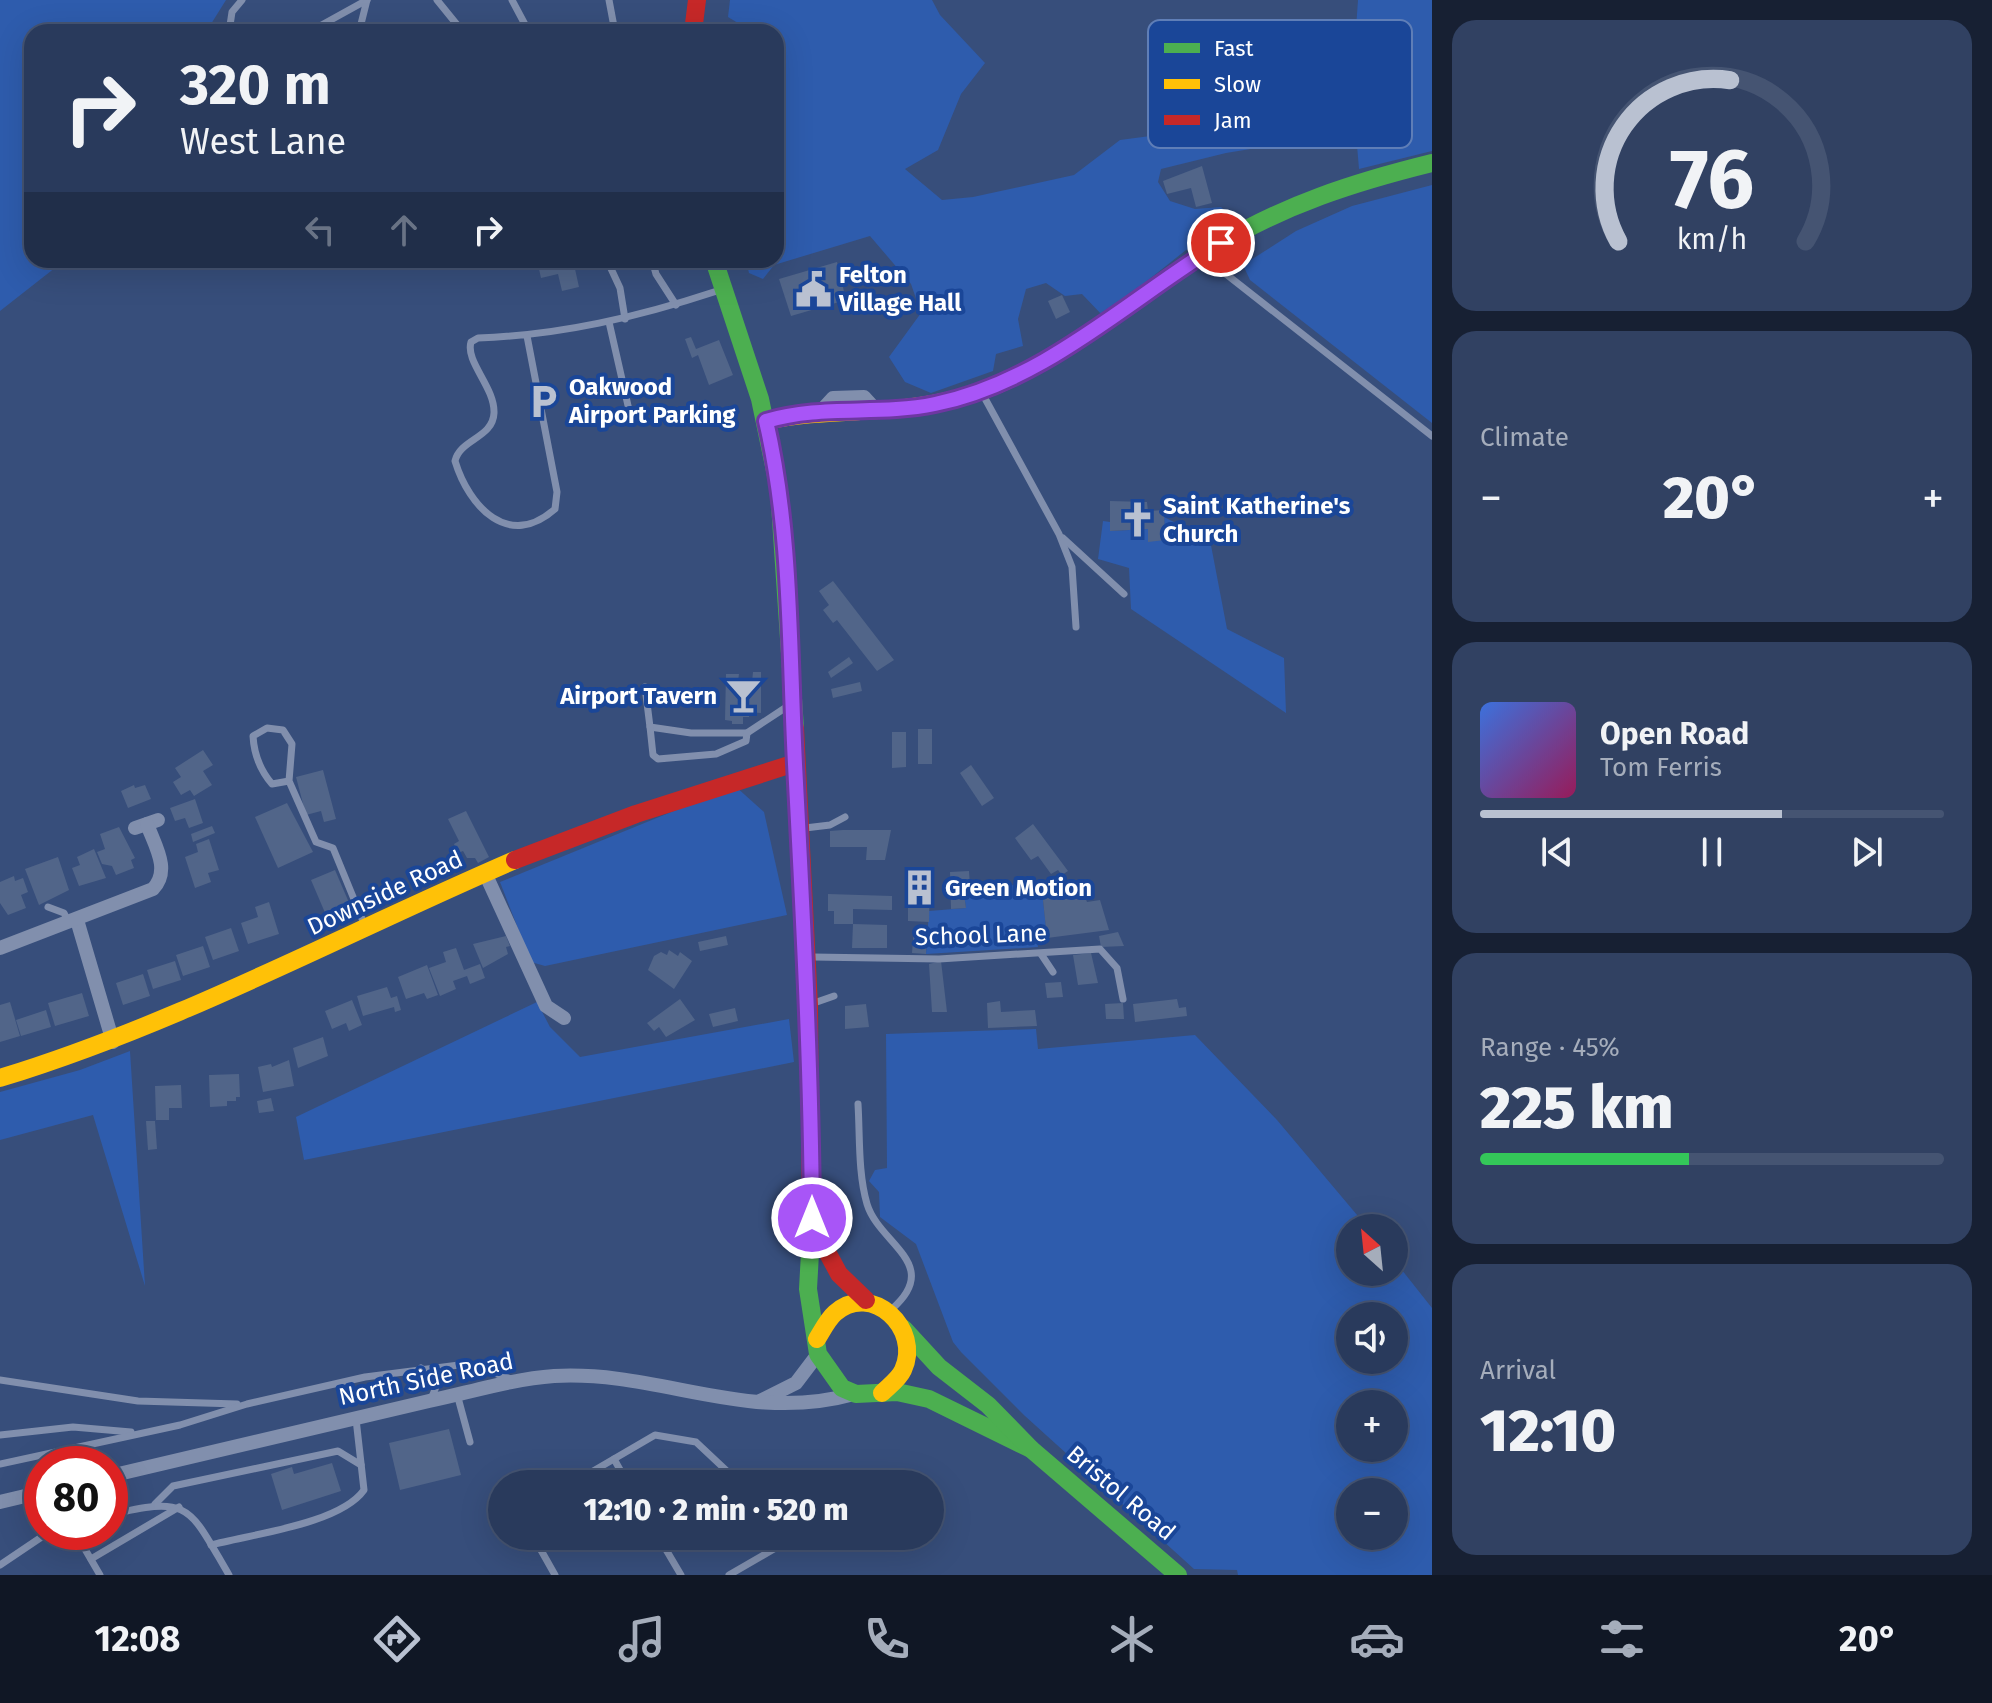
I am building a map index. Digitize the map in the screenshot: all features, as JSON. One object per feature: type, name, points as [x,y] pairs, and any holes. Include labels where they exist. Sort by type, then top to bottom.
[{"type":"main road","points":[[694,24],[697,0]]},
{"type":"main road","points":[[766,421],[822,410],[935,404],[981,391],[1014,377],[1100,326],[1202,255],[1283,209],[1380,175],[1432,163]]},
{"type":"main road","points":[[716,268],[766,421],[779,490],[809,1006],[812,1224],[808,1289],[818,1346],[835,1380],[856,1394],[882,1393],[894,1385],[907,1365],[909,1344],[904,1329],[891,1311],[866,1300],[834,1267],[812,1224]]},
{"type":"main road","name":"Downside Road","points":[[0,1078],[113,1042],[485,873],[636,813],[795,763]]},
{"type":"main road","points":[[818,1346],[832,1315],[852,1303],[866,1300]]},
{"type":"main road","name":"Bristol Road","points":[[904,1329],[939,1367],[988,1405],[1031,1449],[1178,1575]]},
{"type":"main road","name":"Bristol Road","points":[[882,1393],[910,1394],[943,1404],[974,1424],[1031,1449]]},
{"type":"street","points":[[0,948],[153,889],[161,880],[163,869],[147,824]]},
{"type":"street","points":[[485,873],[546,1006],[564,1018]]},
{"type":"street","points":[[73,922],[113,1042]]},
{"type":"street","points":[[756,1403],[796,1383],[818,1346]]},
{"type":"street","name":"North Side Road","points":[[128,1472],[516,1381],[577,1375],[612,1377],[725,1400],[756,1403],[827,1402],[856,1394]]},
{"type":"street","points":[[0,1502],[24,1496]]},
{"type":"lane","points":[[230,24],[232,12],[242,0]]},
{"type":"lane","points":[[324,24],[367,0]]},
{"type":"lane","points":[[361,24],[367,0]]},
{"type":"lane","points":[[437,0],[456,24]]},
{"type":"lane","points":[[512,0],[525,24]]},
{"type":"lane","points":[[609,0],[614,24]]},
{"type":"lane","points":[[1202,255],[1432,436]]},
{"type":"lane","points":[[611,268],[620,288],[625,319]]},
{"type":"lane","points":[[654,268],[676,305]]},
{"type":"lane","points":[[527,336],[557,492],[555,509],[542,520],[527,527],[511,527],[484,510],[455,461],[457,453],[490,426],[494,416],[488,384],[471,357],[471,342],[478,338],[527,336],[625,319],[723,289]]},
{"type":"lane","points":[[609,322],[629,410]]},
{"type":"lane","points":[[981,391],[1059,534],[1072,567],[1076,627]]},
{"type":"lane","points":[[1059,534],[1124,594]]},
{"type":"lane","points":[[645,687],[653,755],[658,759],[716,754],[746,741],[747,733]]},
{"type":"lane","points":[[650,727],[691,733],[747,733],[793,702]]},
{"type":"lane","points":[[289,781],[272,784],[263,772],[254,749],[253,736],[267,728],[283,730],[292,744],[289,781],[316,842],[333,848],[365,928]]},
{"type":"lane","points":[[799,828],[830,825],[845,817]]},
{"type":"lane","points":[[48,907],[64,913],[73,922]]},
{"type":"lane","name":"School Lane","points":[[807,957],[939,959],[1100,949],[1117,968],[1123,999]]},
{"type":"lane","points":[[1041,954],[1053,972]]},
{"type":"lane","points":[[809,1006],[834,996]]},
{"type":"lane","points":[[858,1104],[867,1202],[877,1224],[903,1251],[911,1268],[908,1287],[891,1311]]},
{"type":"lane","points":[[421,1368],[432,1376],[436,1387],[430,1401]]},
{"type":"lane","points":[[0,1464],[141,1433],[247,1404],[421,1368],[480,1368],[516,1381]]},
{"type":"lane","points":[[0,1380],[138,1401],[247,1404]]},
{"type":"lane","points":[[457,1394],[470,1442]]},
{"type":"lane","points":[[211,1545],[347,1508],[364,1490],[356,1416]]},
{"type":"lane","points":[[0,1435],[73,1427],[141,1433]]},
{"type":"lane","points":[[595,1470],[655,1435],[696,1442],[726,1470]]},
{"type":"lane","points":[[155,1504],[173,1486],[338,1451],[361,1465]]},
{"type":"lane","points":[[614,1459],[620,1470]]},
{"type":"lane","points":[[128,1511],[155,1504],[179,1507],[195,1519],[229,1575]]},
{"type":"lane","points":[[91,1559],[179,1507]]},
{"type":"lane","points":[[0,1565],[24,1549]]},
{"type":"lane","points":[[86,1550],[100,1575]]},
{"type":"lane","points":[[541,1550],[555,1575]]},
{"type":"lane","points":[[666,1550],[681,1575]]},
{"type":"lane","points":[[729,1575],[772,1550]]},
{"type":"shaded area","points":[[0,0],[226,0],[211,24],[24,24],[24,268],[55,268],[0,311]]},
{"type":"shaded area","points":[[730,0],[932,0],[940,15],[985,63],[961,94],[938,150],[905,169],[942,200],[973,197],[1074,175],[1120,140],[1148,136],[1148,148],[1256,148],[1161,169],[1158,182],[1170,201],[1195,209],[1221,207],[1232,217],[1222,231],[1186,250],[1103,316],[1082,294],[1065,296],[1046,283],[1026,289],[1018,319],[1023,346],[996,354],[993,371],[931,393],[905,382],[889,357],[921,313],[911,284],[870,236],[784,262],[784,24],[740,24],[728,17]]},
{"type":"shaded area","points":[[1358,0],[1432,0],[1432,151],[1359,169],[1357,148],[1412,148],[1412,20],[1357,20]]},
{"type":"shaded area","points":[[1432,185],[1432,423],[1250,280],[1243,265],[1296,231],[1352,206]]},
{"type":"shaded area","points":[[748,268],[772,268],[763,279],[749,273]]},
{"type":"shaded area","points":[[1164,517],[1210,540],[1227,629],[1284,658],[1286,713],[1131,609],[1129,568],[1098,559],[1103,521],[1110,522],[1110,531],[1148,529],[1165,540]]},
{"type":"shaded area","points":[[735,786],[764,812],[787,915],[545,966],[531,962],[500,882]]},
{"type":"shaded area","points":[[1012,885],[1033,893],[1042,891],[1046,927],[1035,929],[1038,947],[926,954],[929,911],[966,908],[963,887]]},
{"type":"shaded area","points":[[537,1002],[550,1027],[580,1057],[789,1019],[794,1062],[304,1160],[296,1117]]},
{"type":"shaded area","points":[[1036,1029],[1038,1049],[1195,1035],[1277,1120],[1356,1214],[1336,1214],[1336,1286],[1408,1286],[1408,1278],[1432,1308],[1432,1575],[1238,1575],[1237,1570],[1194,1569],[1025,1416],[953,1342],[916,1244],[880,1217],[879,1192],[869,1181],[875,1170],[887,1168],[886,1034]]},
{"type":"shaded area","points":[[130,1051],[145,1286],[93,1115],[0,1140],[0,1092],[80,1070]]},
{"type":"building","points":[[1202,166],[1212,203],[1196,207],[1191,188],[1167,194],[1163,181]]},
{"type":"building","name":"Felton Village Hall","points":[[837,262],[846,300],[791,316],[779,279]]},
{"type":"building","points":[[539,268],[575,268],[579,287],[562,291],[558,274],[541,278]]},
{"type":"building","points":[[1062,295],[1070,312],[1056,319],[1048,301]]},
{"type":"building","points":[[691,337],[696,349],[719,340],[733,375],[709,385],[698,355],[692,358],[685,339]]},
{"type":"building","name":"Saint Katherine's Church","points":[[1110,501],[1147,502],[1148,511],[1164,510],[1165,540],[1148,542],[1148,529],[1110,531]]},
{"type":"building","points":[[833,581],[894,660],[877,671],[837,620],[833,623],[823,610],[829,605],[819,591]]},
{"type":"building","points":[[849,657],[853,663],[831,678],[828,672]]},
{"type":"building","name":"Airport Tavern","points":[[753,672],[761,672],[761,713],[749,712],[749,717],[743,717],[743,724],[732,724],[732,721],[725,720],[726,674],[739,674],[738,681],[752,682]]},
{"type":"building","points":[[860,682],[862,691],[833,698],[831,689]]},
{"type":"building","points":[[918,729],[932,729],[932,764],[918,764]]},
{"type":"building","points":[[892,732],[906,732],[906,767],[892,768]]},
{"type":"building","points":[[203,750],[213,765],[203,771],[212,785],[194,796],[190,790],[181,795],[173,782],[181,777],[175,768]]},
{"type":"building","points":[[971,765],[994,798],[982,806],[960,773]]},
{"type":"building","points":[[323,770],[336,819],[324,822],[321,811],[306,815],[296,777]]},
{"type":"building","points":[[134,785],[135,788],[145,785],[151,799],[128,808],[121,791]]},
{"type":"building","points":[[195,799],[203,823],[189,828],[185,818],[175,821],[170,808]]},
{"type":"building","points":[[287,803],[313,852],[278,868],[255,817]]},
{"type":"building","points":[[466,811],[489,857],[478,863],[475,858],[467,858],[463,851],[458,853],[454,844],[459,841],[448,819]]},
{"type":"building","points":[[1033,824],[1068,871],[1062,875],[1058,870],[1051,874],[1038,856],[1031,860],[1015,838]]},
{"type":"building","points":[[212,826],[215,833],[193,842],[191,834]]},
{"type":"building","points":[[119,827],[135,858],[131,860],[134,868],[116,875],[112,866],[102,864],[97,852],[105,849],[100,834]]},
{"type":"building","points":[[891,830],[885,860],[866,860],[867,847],[830,847],[830,831]]},
{"type":"building","points":[[209,839],[219,870],[208,873],[211,882],[195,888],[185,857],[198,852],[196,844]]},
{"type":"building","points":[[94,849],[106,878],[79,886],[72,868],[80,865],[77,857]]},
{"type":"building","points":[[58,857],[69,890],[39,905],[25,869]]},
{"type":"building","points":[[335,870],[350,905],[326,915],[311,880]]},
{"type":"building","points":[[969,871],[970,887],[963,887],[966,908],[951,909],[950,872]]},
{"type":"building","points":[[14,876],[15,881],[23,878],[28,892],[21,895],[26,908],[8,915],[0,903],[0,882]]},
{"type":"building","points":[[930,880],[929,922],[908,921],[908,881]]},
{"type":"building","points":[[1064,887],[1066,896],[1083,892],[1087,902],[1100,900],[1109,930],[1047,938],[1042,891]]},
{"type":"building","points":[[828,894],[892,896],[892,910],[853,909],[853,924],[834,924],[834,911],[828,911]]},
{"type":"building","points":[[269,902],[279,934],[248,944],[241,923],[258,917],[255,907]]},
{"type":"building","points":[[853,924],[887,925],[887,948],[852,948]]},
{"type":"building","points":[[914,927],[927,928],[926,954],[912,953]]},
{"type":"building","points":[[231,928],[239,951],[213,960],[205,937]]},
{"type":"building","points":[[1118,932],[1124,946],[1101,947],[1099,936]]},
{"type":"building","points":[[506,936],[510,946],[506,947],[508,954],[483,968],[473,944]]},
{"type":"building","points":[[726,936],[728,945],[700,951],[698,942]]},
{"type":"building","points":[[203,946],[210,967],[183,976],[176,955]]},
{"type":"building","points":[[456,948],[464,970],[480,964],[485,978],[470,984],[467,976],[453,981],[456,989],[440,996],[429,968],[446,962],[443,952]]},
{"type":"building","points":[[669,950],[678,956],[680,952],[692,961],[674,989],[648,970],[654,956],[661,952],[667,955]]},
{"type":"building","points":[[1091,953],[1098,983],[1078,985],[1073,955]]},
{"type":"building","points":[[175,961],[181,980],[153,989],[147,970]]},
{"type":"building","points":[[941,961],[947,1012],[932,1012],[929,964]]},
{"type":"building","points":[[427,965],[438,995],[427,999],[424,993],[406,999],[398,977]]},
{"type":"building","points":[[143,974],[150,996],[123,1005],[116,983]]},
{"type":"building","points":[[1061,982],[1063,997],[1047,998],[1045,983]]},
{"type":"building","points":[[387,987],[391,998],[397,996],[401,1010],[395,1012],[394,1007],[363,1016],[357,996]]},
{"type":"building","points":[[82,993],[89,1016],[55,1026],[48,1003]]},
{"type":"building","points":[[680,999],[695,1020],[666,1037],[659,1027],[654,1031],[647,1023]]},
{"type":"building","points":[[1177,999],[1179,1008],[1186,1007],[1187,1016],[1135,1022],[1133,1004]]},
{"type":"building","points":[[352,1000],[362,1025],[349,1031],[346,1023],[332,1029],[325,1011]]},
{"type":"building","points":[[1000,1001],[1001,1012],[1035,1010],[1037,1026],[988,1028],[987,1003]]},
{"type":"building","points":[[10,1002],[20,1036],[0,1042],[0,1005]]},
{"type":"building","points":[[1123,1003],[1124,1019],[1106,1019],[1105,1004]]},
{"type":"building","points":[[866,1004],[869,1027],[845,1029],[845,1006]]},
{"type":"building","points":[[735,1008],[738,1021],[713,1027],[709,1014]]},
{"type":"building","points":[[46,1010],[51,1027],[21,1036],[16,1020]]},
{"type":"building","points":[[323,1037],[328,1056],[298,1068],[293,1048]]},
{"type":"building","points":[[289,1060],[294,1086],[263,1092],[258,1067],[271,1064],[272,1067]]},
{"type":"building","points":[[239,1074],[240,1097],[236,1097],[236,1101],[227,1101],[227,1106],[210,1107],[209,1075]]},
{"type":"building","points":[[181,1085],[182,1108],[169,1108],[169,1120],[156,1120],[155,1086]]},
{"type":"building","points":[[271,1098],[274,1111],[259,1113],[257,1101]]},
{"type":"building","points":[[146,1121],[155,1121],[157,1149],[148,1150]]},
{"type":"building","points":[[449,1429],[461,1475],[400,1490],[389,1443]]},
{"type":"building","points":[[332,1463],[341,1491],[282,1510],[271,1474],[292,1467],[294,1474]]},
{"type":"traffic: fast","points":[[1215,247],[1267,219],[1320,196],[1432,163]]},
{"type":"traffic: fast","points":[[717,268],[760,399],[779,490],[795,728]]},
{"type":"traffic: fast","points":[[811,1235],[808,1289],[818,1354],[842,1388],[856,1394],[897,1392],[929,1399],[1031,1449]]},
{"type":"traffic: fast","points":[[904,1329],[939,1367],[988,1405],[1031,1449],[1178,1575]]},
{"type":"traffic: slow","points":[[766,421],[935,404],[994,386],[1092,332],[1215,247]]},
{"type":"traffic: slow","points":[[0,1078],[67,1056],[197,1004],[515,860]]},
{"type":"traffic: slow","points":[[817,1339],[832,1316],[849,1305],[864,1303],[878,1306],[890,1314],[906,1339],[907,1354],[903,1370],[882,1393]]},
{"type":"traffic: jam","points":[[694,24],[697,0]]},
{"type":"traffic: jam","points":[[795,728],[809,1006],[811,1235]]},
{"type":"traffic: jam","points":[[515,860],[636,814],[795,763]]},
{"type":"traffic: jam","points":[[812,1224],[839,1274],[866,1300]]},
{"type":"place","name":"Felton Village Hall","points":[[813,289]]},
{"type":"place","name":"Oakwood Airport Parking","points":[[543,401]]},
{"type":"place","name":"Saint Katherine's Church","points":[[1137,520]]},
{"type":"place","name":"Airport Tavern","points":[[743,696]]},
{"type":"place","name":"Green Motion","points":[[919,888]]},
{"type":"route","points":[[812,1218],[808,981],[789,605],[779,490],[766,421],[811,410],[893,410],[935,404],[981,391],[1014,377],[1100,326],[1221,243]]}]
